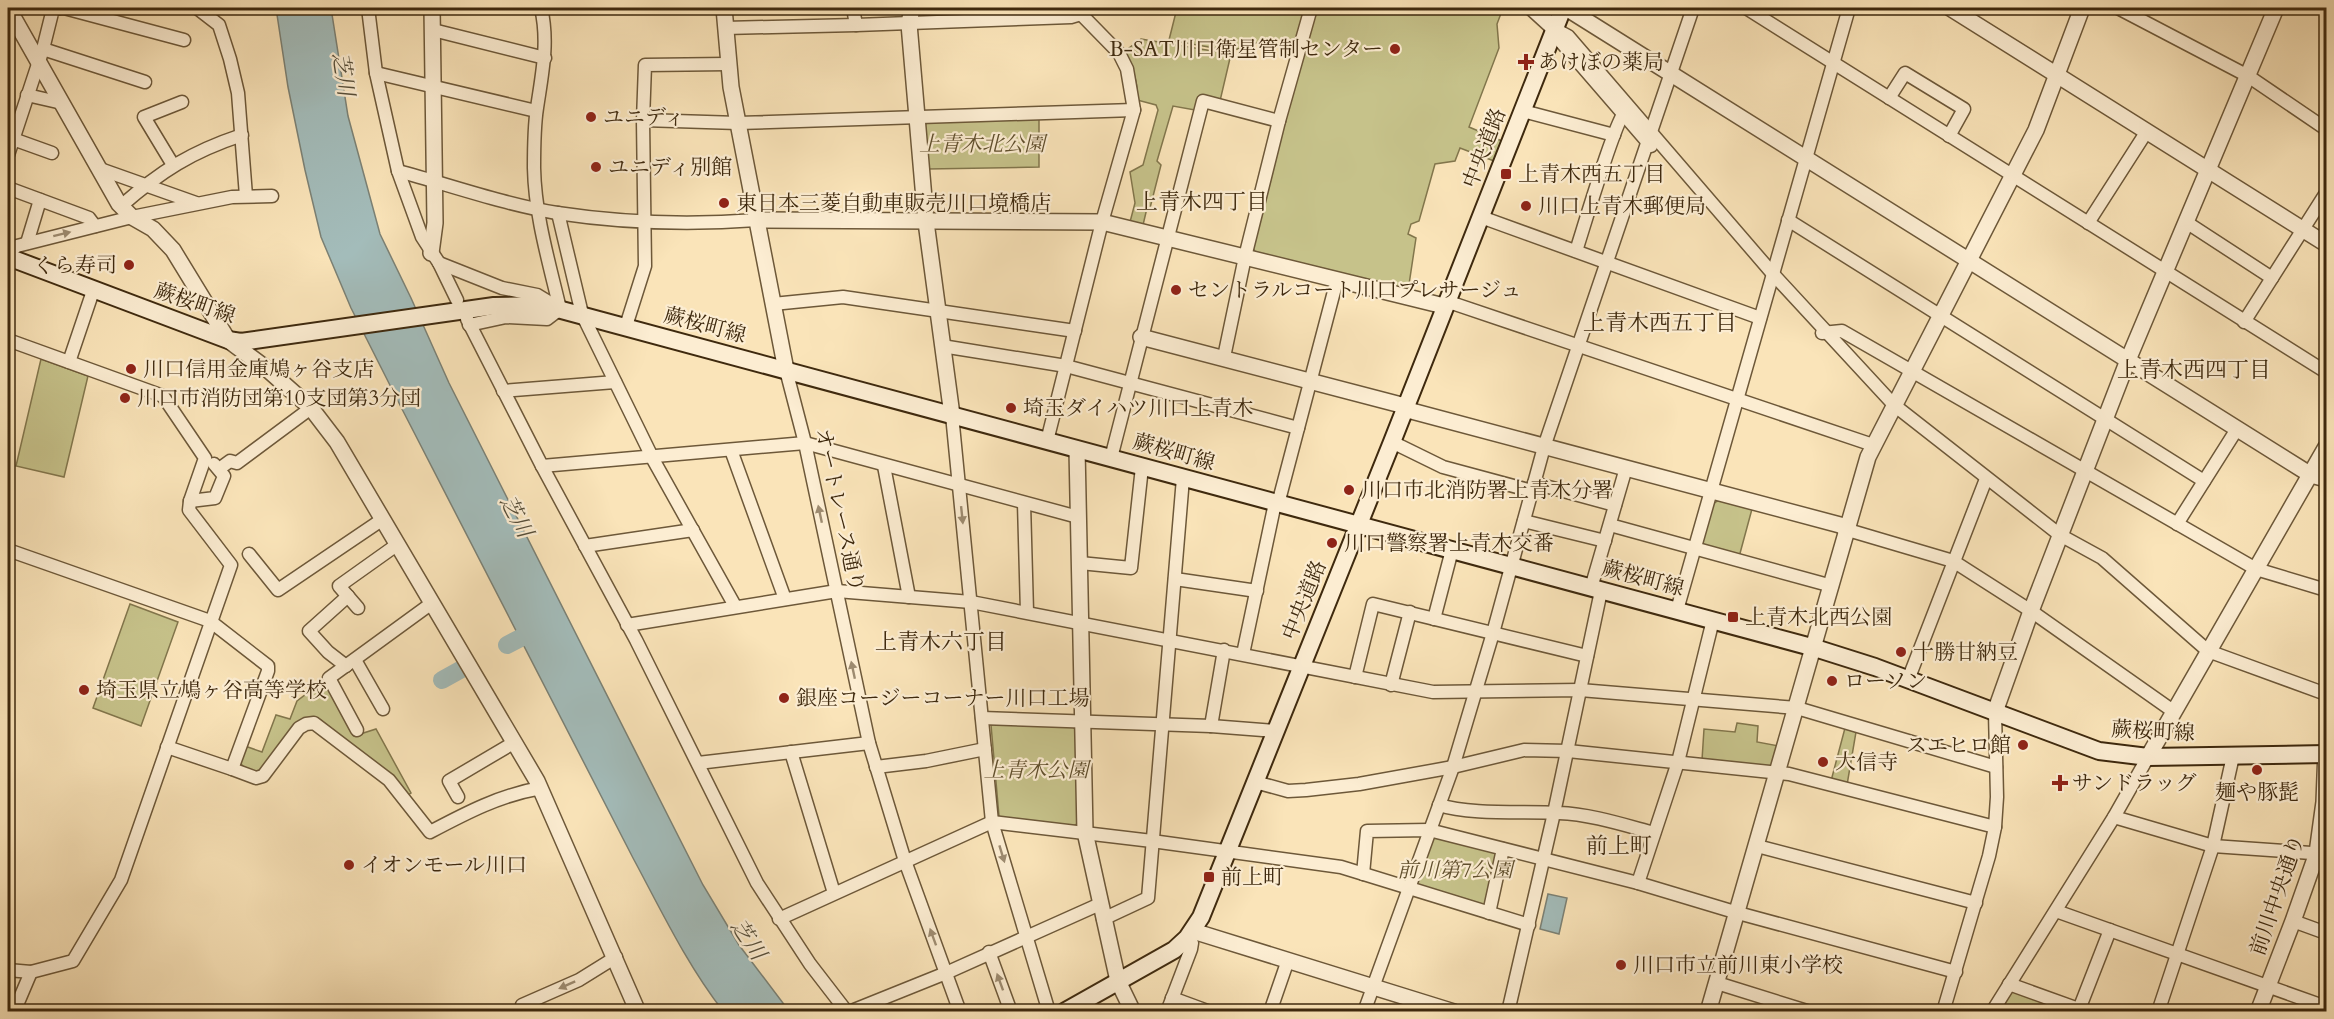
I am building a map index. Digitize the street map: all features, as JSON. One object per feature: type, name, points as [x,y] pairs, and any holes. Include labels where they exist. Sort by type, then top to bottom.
[{"type":"main road","name":"中央道路","points":[[1064,1011],[1174,950],[1190,934],[1228,851],[1564,8]]},
{"type":"main road","name":"蕨桜町線","points":[[8,257],[93,291],[228,340],[241,342],[494,306],[543,305],[1815,648],[2099,751],[2148,757],[2326,753]]},
{"type":"street","points":[[8,8],[41,55],[62,103],[120,206],[132,217],[153,229],[173,250],[228,340],[267,369],[311,408],[337,442],[541,788],[638,1011]]},
{"type":"street","points":[[8,155],[41,55],[53,9],[64,8],[184,40]]},
{"type":"street","points":[[197,8],[219,25],[238,93],[246,196]]},
{"type":"street","points":[[368,8],[376,73],[398,171],[422,237],[457,300]]},
{"type":"street","points":[[432,8],[435,258]]},
{"type":"street","points":[[541,8],[546,27],[545,58],[536,111],[534,168],[537,209],[560,309]]},
{"type":"street","name":"オートレース通り","points":[[724,8],[728,64],[738,123],[786,370],[805,443],[869,743],[905,861],[960,1011]]},
{"type":"street","points":[[853,8],[856,25]]},
{"type":"street","points":[[912,8],[909,24],[926,222],[952,415],[992,822],[1049,1011]]},
{"type":"street","points":[[1224,357],[1245,257],[1279,121],[1311,8]]},
{"type":"street","points":[[1532,8],[1555,29],[1562,43],[1626,111],[1880,402],[1894,405],[2060,535],[2102,558],[2208,651],[2326,694]]},
{"type":"street","points":[[1564,8],[1671,72],[2311,475],[2326,479]]},
{"type":"street","points":[[1364,1011],[1453,767],[1493,633],[1544,447],[1693,8]]},
{"type":"street","points":[[1746,8],[2326,372]]},
{"type":"street","points":[[1677,610],[1849,8]]},
{"type":"street","points":[[1950,8],[2326,244]]},
{"type":"street","points":[[1708,1011],[1873,445],[2036,130],[2082,8]]},
{"type":"street","points":[[2118,8],[2248,76],[2326,129]]},
{"type":"street","points":[[1943,1011],[1976,903],[1995,827],[1997,797],[1995,712],[2031,611],[2128,360],[2276,8]]},
{"type":"street","points":[[725,28],[909,24],[1071,17],[1078,11],[1119,52],[1127,69],[1134,110],[1102,222],[1047,441]]},
{"type":"street","points":[[433,30],[545,58]]},
{"type":"street","points":[[41,55],[146,82]]},
{"type":"street","points":[[626,327],[645,266],[643,120],[645,65],[728,64]]},
{"type":"street","points":[[376,73],[536,111]]},
{"type":"street","points":[[1889,98],[1905,73],[1964,109],[1950,136]]},
{"type":"street","points":[[27,95],[62,103]]},
{"type":"street","points":[[1111,458],[1203,101],[1279,121]]},
{"type":"street","points":[[173,165],[144,117],[182,102]]},
{"type":"street","points":[[643,120],[738,123],[1134,110]]},
{"type":"street","points":[[1523,111],[1614,135]]},
{"type":"street","points":[[1576,251],[1614,135],[1626,111]]},
{"type":"street","points":[[2088,223],[2147,131]]},
{"type":"street","points":[[120,206],[173,165],[208,146],[242,135]]},
{"type":"street","points":[[13,139],[52,153]]},
{"type":"street","points":[[100,169],[197,204]]},
{"type":"street","points":[[398,171],[537,209],[645,222],[700,224],[757,220],[1102,222],[1445,304],[1579,346],[1873,445]]},
{"type":"street","points":[[8,188],[89,218],[95,226]]},
{"type":"street","points":[[2244,322],[2326,193]]},
{"type":"street","points":[[8,252],[27,243],[132,217],[232,197],[272,196]]},
{"type":"street","points":[[27,243],[40,200]]},
{"type":"street","points":[[558,213],[582,314],[652,458],[735,606]]},
{"type":"street","points":[[1481,217],[1760,318]]},
{"type":"street","points":[[1788,220],[2204,482]]},
{"type":"street","points":[[2186,222],[2272,278]]},
{"type":"street","points":[[435,258],[502,288],[537,295],[560,309]]},
{"type":"street","points":[[1243,654],[1276,504],[1312,381],[1337,280]]},
{"type":"street","points":[[69,362],[93,291]]},
{"type":"street","points":[[773,304],[843,297],[1075,331]]},
{"type":"street","points":[[560,309],[548,319],[506,317],[468,322],[627,625],[757,883],[779,918],[848,1011],[946,973],[1026,935],[1148,898],[1183,478]]},
{"type":"street","points":[[1822,333],[1842,331],[2256,569],[2326,590]]},
{"type":"street","points":[[1141,337],[1224,357],[1544,447],[1839,525],[1848,530],[1953,561],[2031,611],[2174,711]]},
{"type":"street","points":[[8,340],[163,396],[205,458],[210,459],[224,476],[215,498],[190,501]]},
{"type":"street","points":[[942,346],[1066,366],[1298,428]]},
{"type":"street","points":[[503,391],[615,382]]},
{"type":"street","points":[[219,469],[231,461],[237,463],[311,408]]},
{"type":"street","points":[[2177,524],[2237,429]]},
{"type":"street","points":[[1392,442],[1443,467],[1615,505]]},
{"type":"street","points":[[542,466],[805,443],[1078,517]]},
{"type":"street","points":[[1992,1011],[2114,817],[2326,447]]},
{"type":"street","points":[[1077,449],[1085,832],[1118,981],[1133,1011]]},
{"type":"street","points":[[731,450],[785,599]]},
{"type":"street","points":[[8,970],[31,972],[73,961],[121,880],[231,565],[189,510],[205,458]]},
{"type":"street","points":[[884,466],[909,597]]},
{"type":"street","points":[[1080,563],[1131,568],[1142,467]]},
{"type":"street","points":[[1508,1011],[1568,751],[1587,656],[1605,541],[1626,468]]},
{"type":"street","points":[[1908,680],[1986,479]]},
{"type":"street","points":[[1024,502],[1027,612]]},
{"type":"street","points":[[249,554],[278,590],[383,519]]},
{"type":"street","points":[[1524,521],[1605,541]]},
{"type":"street","points":[[1610,525],[1832,586]]},
{"type":"street","points":[[585,546],[693,530]]},
{"type":"street","points":[[358,608],[339,586],[398,544]]},
{"type":"street","points":[[8,550],[210,621],[268,666],[232,770]]},
{"type":"street","points":[[1434,619],[1452,550]]},
{"type":"street","points":[[1174,579],[1257,591]]},
{"type":"street","points":[[627,625],[837,591],[971,602],[1433,692],[1580,690],[1797,708],[1996,767]]},
{"type":"street","points":[[348,596],[309,631],[328,652],[350,663],[383,709]]},
{"type":"street","points":[[357,730],[329,678],[432,603]]},
{"type":"street","points":[[1355,677],[1373,604],[1587,656]]},
{"type":"street","points":[[1391,685],[1410,612]]},
{"type":"street","points":[[1638,884],[1678,762],[1713,620]]},
{"type":"street","points":[[1211,726],[1224,650]]},
{"type":"street","points":[[982,718],[1211,726],[1276,731]]},
{"type":"street","points":[[167,747],[256,778],[263,776],[299,728],[314,723],[389,780],[430,832],[484,804],[516,792],[541,788]]},
{"type":"street","points":[[458,797],[449,781],[515,742]]},
{"type":"street","points":[[698,763],[869,743]]},
{"type":"street","points":[[876,767],[926,761],[985,749]]},
{"type":"street","points":[[1255,782],[1288,791],[1306,790],[1359,784],[1453,767],[1524,750],[1568,751],[1778,773],[1995,827]]},
{"type":"street","points":[[791,752],[834,893]]},
{"type":"street","name":"前川中央通り","points":[[2258,1011],[2322,854],[2326,753]]},
{"type":"street","points":[[2158,1011],[2213,846],[2233,756]]},
{"type":"street","points":[[1439,805],[1491,811],[1554,813],[1597,819],[1654,833]]},
{"type":"street","points":[[2114,817],[2213,846],[2322,854]]},
{"type":"street","points":[[779,918],[992,822],[1085,832],[1341,867],[1529,925]]},
{"type":"street","points":[[1363,874],[1367,831],[1430,830],[1638,884],[1956,972]]},
{"type":"street","points":[[1757,846],[1976,903]]},
{"type":"street","points":[[1489,913],[1503,849]]},
{"type":"street","points":[[2056,911],[2178,953],[2267,987],[2307,1006],[2326,1007]]},
{"type":"street","points":[[2293,921],[2326,933]]},
{"type":"street","points":[[2009,984],[2081,1011],[2110,930]]},
{"type":"street","points":[[1167,1011],[1191,949],[1190,934],[1288,960],[1454,1011]]},
{"type":"street","points":[[989,952],[1011,1011]]},
{"type":"street","points":[[525,1011],[522,1005],[579,980],[616,957]]},
{"type":"street","points":[[1270,1011],[1288,960]]},
{"type":"street","points":[[14,1011],[31,972]]},
{"type":"street","points":[[1717,983],[1810,1011]]},
{"type":"street","points":[[1173,998],[1210,1011]]},
{"type":"green space","points":[[1177,8],[1308,8],[1298,47],[1260,42],[1231,51],[1169,40]]},
{"type":"green space","points":[[1315,8],[1503,8],[1497,24],[1499,48],[1469,127],[1502,141],[1494,161],[1460,148],[1455,161],[1435,164],[1419,221],[1411,224],[1408,234],[1416,238],[1408,291],[1256,253],[1252,247]]},
{"type":"green space","points":[[1141,39],[1231,54],[1220,101],[1195,110],[1173,106],[1157,161],[1161,165],[1150,208],[1147,208],[1143,225],[1130,222],[1135,203],[1130,172],[1143,165],[1158,110],[1156,105],[1137,100],[1136,81],[1125,51]]},
{"type":"green space","name":"上青木北公園","points":[[1039,119],[1039,167],[928,169],[925,125],[928,121]]},
{"type":"green space","points":[[41,359],[88,376],[64,477],[16,466]]},
{"type":"green space","points":[[1719,500],[1752,509],[1739,557],[1706,548],[1702,541],[1713,504]]},
{"type":"green space","points":[[130,604],[178,622],[141,726],[93,708]]},
{"type":"green space","points":[[326,679],[354,736],[376,729],[411,793],[408,795],[391,775],[318,718],[300,721],[261,770],[249,771],[242,765],[240,762],[245,746],[262,752],[276,715],[290,719],[297,701]]},
{"type":"green space","name":"上青木公園","points":[[996,723],[1072,726],[1077,731],[1078,823],[1072,827],[1003,819],[999,816],[991,725]]},
{"type":"green space","points":[[1737,723],[1758,726],[1757,742],[1779,746],[1776,763],[1769,766],[1702,760],[1704,729],[1735,732]]},
{"type":"green space","points":[[1845,728],[1856,732],[1847,785],[1831,781]]},
{"type":"green space","name":"前川第7公園","points":[[1437,836],[1497,852],[1488,906],[1415,884],[1432,837]]},
{"type":"green space","points":[[2014,991],[2069,1012],[1996,1012],[2007,993]]},
{"type":"water","points":[[276,8],[331,8],[348,116],[380,234],[449,383],[703,885],[739,945],[789,1011],[723,1011],[698,975],[633,858],[403,411],[351,308],[321,237],[288,87]]},
{"type":"water","points":[[1548,894],[1567,898],[1559,934],[1540,929]]},
{"type":"waterway","points":[[507,645],[542,627]]},
{"type":"waterway","points":[[442,680],[460,670]]},
{"type":"place","name":"B-SAT川口衛星管制センター","points":[[1395,49]]},
{"type":"place","name":"あけぼの薬局","points":[[1526,62]]},
{"type":"place","name":"ユニディ","points":[[591,117]]},
{"type":"place","name":"ユニディ別館","points":[[596,167]]},
{"type":"place","name":"上青木西五丁目","points":[[1506,174]]},
{"type":"place","name":"東日本三菱自動車販売川口境橋店","points":[[724,203]]},
{"type":"place","name":"川口上青木郵便局","points":[[1526,206]]},
{"type":"place","name":"くら寿司","points":[[129,265]]},
{"type":"place","name":"セントラルコート川口プレサージュ","points":[[1176,290]]},
{"type":"place","name":"川口信用金庫鳩ヶ谷支店","points":[[131,369]]},
{"type":"place","name":"川口市消防団第10支団第3分団","points":[[125,398]]},
{"type":"place","name":"埼玉ダイハツ川口上青木","points":[[1011,408]]},
{"type":"place","name":"川口市北消防署上青木分署","points":[[1349,490]]},
{"type":"place","name":"川口警察署上青木交番","points":[[1332,543]]},
{"type":"place","name":"上青木北西公園","points":[[1733,617]]},
{"type":"place","name":"十勝甘納豆","points":[[1901,652]]},
{"type":"place","name":"ローソン","points":[[1832,681]]},
{"type":"place","name":"埼玉県立鳩ヶ谷高等学校","points":[[84,690]]},
{"type":"place","name":"銀座コージーコーナー川口工場","points":[[784,698]]},
{"type":"place","name":"スエヒロ館","points":[[2023,745]]},
{"type":"place","name":"大信寺","points":[[1823,762]]},
{"type":"place","name":"麺や豚髭","points":[[2257,770]]},
{"type":"place","name":"サンドラッグ","points":[[2060,783]]},
{"type":"place","name":"イオンモール川口","points":[[349,865]]},
{"type":"place","name":"前上町","points":[[1209,877]]},
{"type":"place","name":"川口市立前川東小学校","points":[[1621,965]]},
{"type":"district","name":"上青木四丁目","points":[[1202,201]]},
{"type":"district","name":"上青木西五丁目","points":[[1660,322]]},
{"type":"district","name":"上青木西四丁目","points":[[2194,369]]},
{"type":"district","name":"上青木六丁目","points":[[941,641]]},
{"type":"district","name":"前上町","points":[[1619,845]]},
{"type":"water label","name":"芝川","points":[[344,74]]},
{"type":"water label","name":"芝川","points":[[517,516]]},
{"type":"water label","name":"芝川","points":[[749,939]]}]
